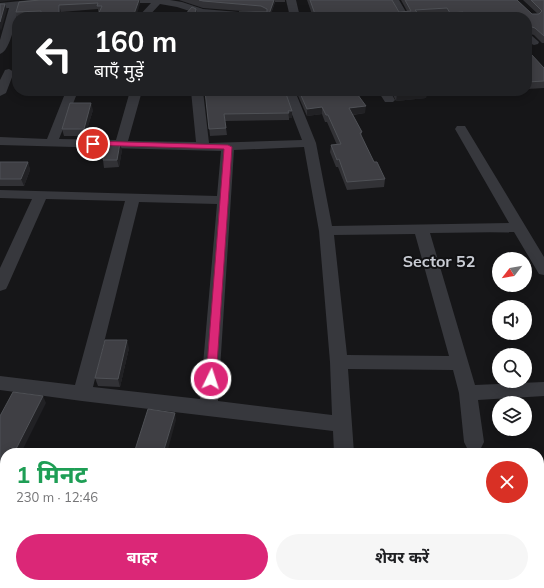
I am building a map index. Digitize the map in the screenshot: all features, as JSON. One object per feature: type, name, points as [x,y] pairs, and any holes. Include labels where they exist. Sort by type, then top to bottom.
[{"type":"street","points":[[0,6],[57,0]]},
{"type":"street","points":[[125,0],[158,1],[179,4],[202,12]]},
{"type":"street","points":[[291,0],[294,12]]},
{"type":"street","points":[[394,0],[401,12]]},
{"type":"street","points":[[148,12],[158,1]]},
{"type":"street","points":[[13,12],[15,4]]},
{"type":"street","points":[[1,47],[7,35],[12,16]]},
{"type":"street","points":[[1,47],[12,46]]},
{"type":"street","points":[[0,92],[9,72]]},
{"type":"street","points":[[51,143],[70,96]]},
{"type":"street","points":[[121,144],[135,96]]},
{"type":"street","points":[[198,96],[203,146]]},
{"type":"street","points":[[291,96],[310,143],[326,231],[339,362],[344,448]]},
{"type":"street","points":[[461,129],[544,270]]},
{"type":"street","points":[[0,141],[228,147],[310,143]]},
{"type":"street","points":[[208,409],[228,147]]},
{"type":"street","points":[[0,194],[224,200]]},
{"type":"street","points":[[0,285],[41,195]]},
{"type":"street","points":[[82,394],[134,197]]},
{"type":"street","points":[[326,231],[519,227]]},
{"type":"street","points":[[421,229],[468,393],[474,442]]},
{"type":"street","points":[[339,362],[460,363]]},
{"type":"street","points":[[0,383],[343,424]]},
{"type":"street","points":[[468,393],[544,389]]},
{"type":"building","points":[[40,0],[139,0],[135,12],[99,12],[102,6],[97,6],[98,3],[59,5],[59,12],[16,12],[19,2]]},
{"type":"building","points":[[199,0],[274,0],[270,12],[267,12],[267,9],[261,6]]},
{"type":"building","points":[[310,0],[392,0],[399,12],[314,12]]},
{"type":"building","points":[[405,0],[517,0],[530,12],[449,12],[447,8],[415,10],[417,12],[399,12],[411,11]]},
{"type":"building","points":[[531,0],[544,0],[544,36],[532,27],[532,14],[539,14],[542,11]]},
{"type":"building","points":[[0,4],[5,4],[0,22]]},
{"type":"building","points":[[192,7],[196,9],[195,12],[188,12]]},
{"type":"building","points":[[532,55],[544,68],[544,81],[532,82]]},
{"type":"building","points":[[206,96],[287,96],[292,111],[288,111],[289,113],[224,114],[226,128],[209,129]]},
{"type":"building","points":[[301,96],[359,96],[366,106],[349,108],[362,132],[360,133],[374,162],[377,162],[385,179],[347,182],[339,159],[337,160],[331,145],[341,144],[328,115],[326,115],[322,107],[307,109]]},
{"type":"building","points":[[70,103],[91,103],[84,129],[62,129]]},
{"type":"building","points":[[106,143],[120,143],[117,160],[103,160]]},
{"type":"building","points":[[0,162],[28,162],[21,179],[0,179]]},
{"type":"building","points":[[105,340],[127,340],[118,379],[95,378]]},
{"type":"building","points":[[13,392],[43,396],[17,448],[0,448],[0,416]]},
{"type":"building","points":[[148,409],[175,413],[164,448],[136,448]]},
{"type":"district","name":"Sector 52","points":[[439,261]]},
{"type":"route","points":[[93,144],[228,147],[211,379]]}]
